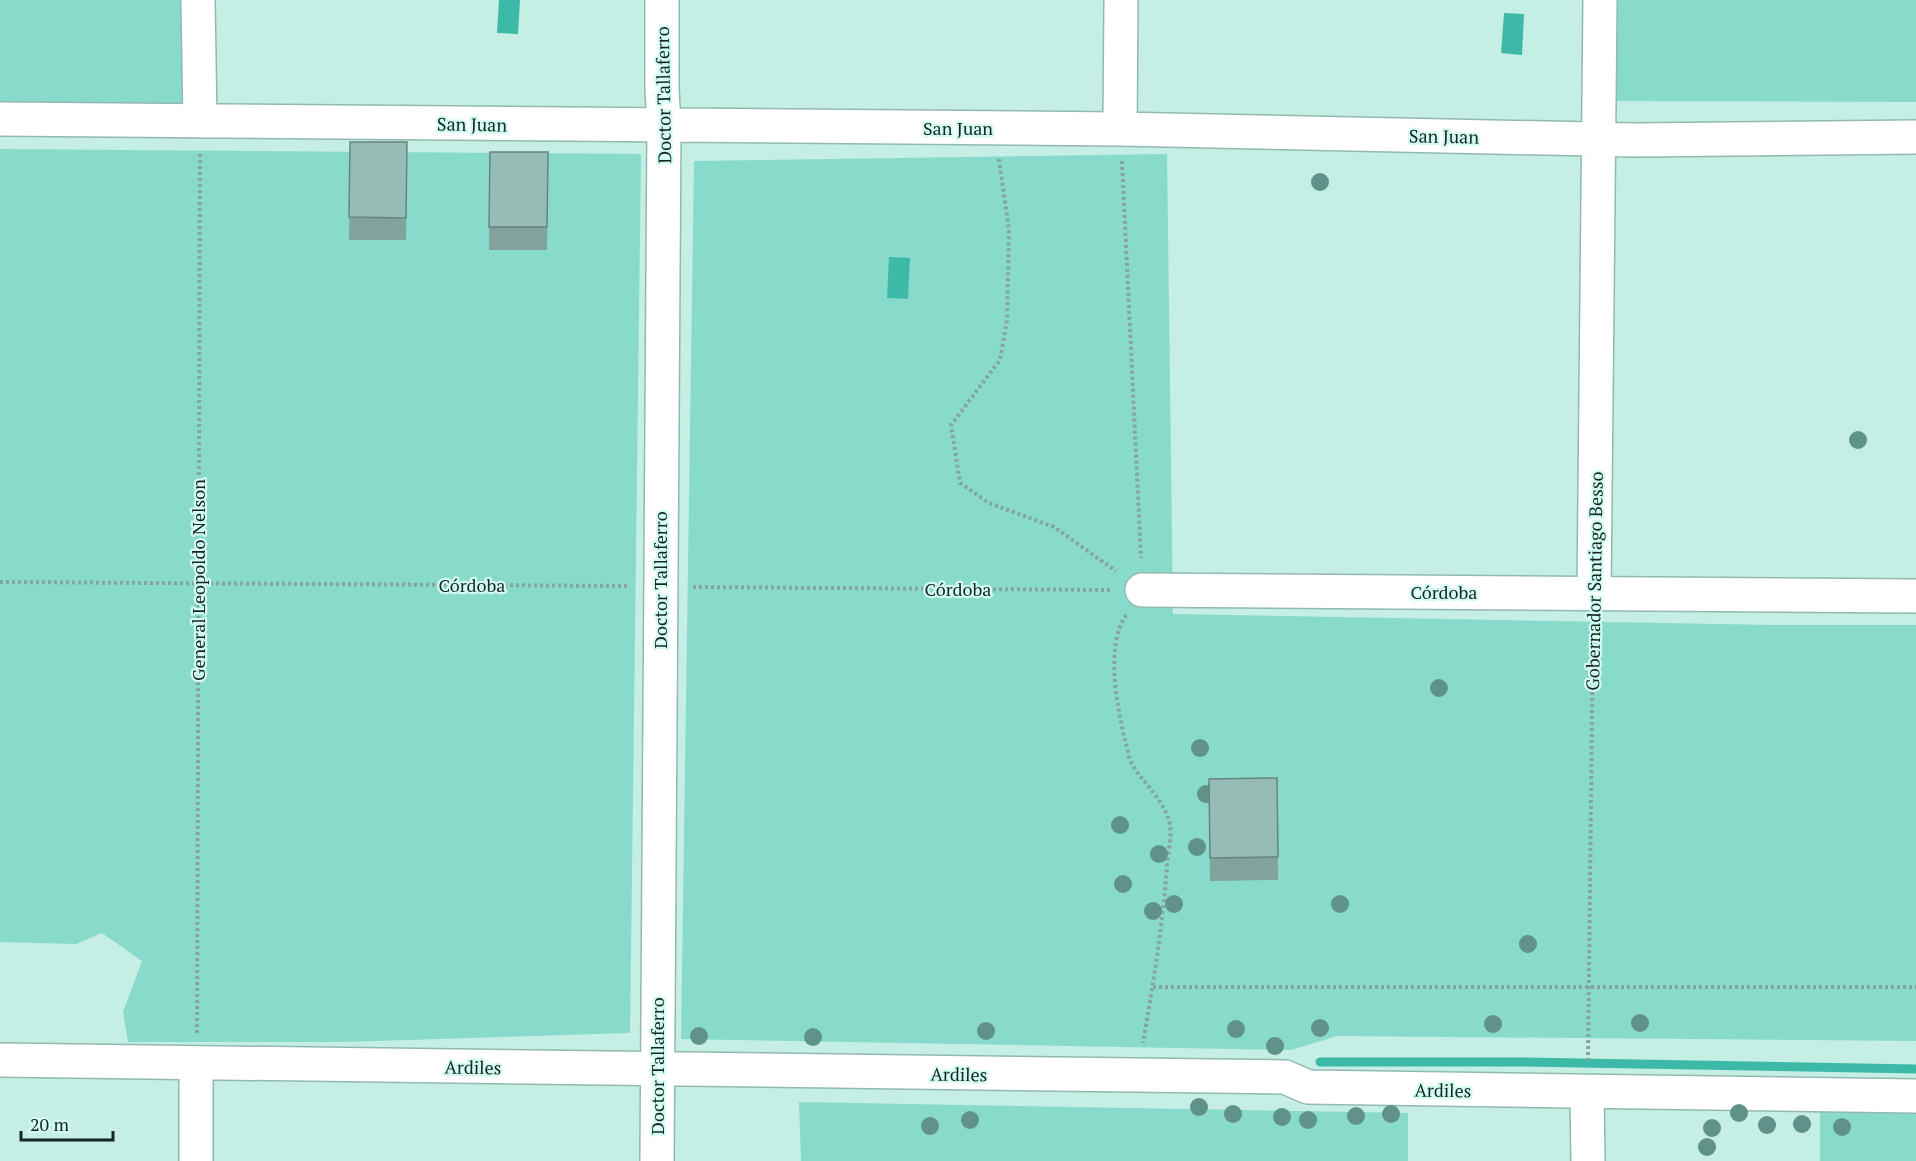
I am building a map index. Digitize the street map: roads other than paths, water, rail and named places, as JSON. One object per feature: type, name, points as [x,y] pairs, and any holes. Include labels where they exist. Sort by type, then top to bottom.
[{"type":"street","points":[[198,0],[200,121]]},
{"type":"street","name":"Doctor Tallaferro","points":[[657,1161],[664,126],[662,0]]},
{"type":"street","points":[[1120,129],[1121,0]]},
{"type":"street","name":"Gobernador Santiago Besso","points":[[1594,593],[1600,0]]},
{"type":"street","name":"San Juan","points":[[0,119],[1120,129],[1598,139],[1916,137]]},
{"type":"street","name":"Córdoba","points":[[1142,590],[1916,596]]},
{"type":"street","name":"Ardiles","points":[[0,1060],[1285,1077],[1308,1087],[1916,1096]]},
{"type":"street","points":[[196,1064],[196,1161]]},
{"type":"street","points":[[1587,1092],[1588,1161]]},
{"type":"waterway","points":[[1320,1062],[1521,1062],[1916,1069]]}]
